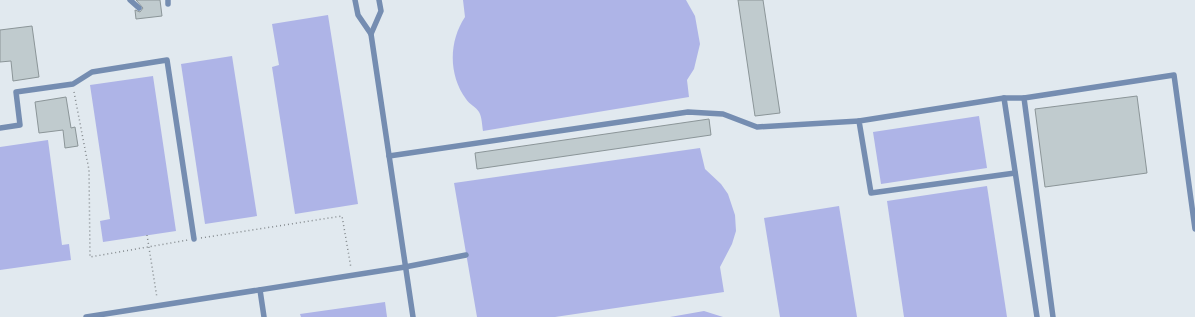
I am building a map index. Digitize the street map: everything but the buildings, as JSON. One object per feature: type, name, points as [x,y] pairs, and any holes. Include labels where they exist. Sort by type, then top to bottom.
[{"type":"lane","points":[[130,0],[139,8]]},
{"type":"lane","points":[[355,0],[358,14],[372,34],[413,317]]},
{"type":"lane","points":[[372,34],[381,11],[379,0]]},
{"type":"lane","points":[[0,128],[20,125],[16,92],[73,84],[92,72],[167,60],[194,239]]},
{"type":"lane","points":[[389,156],[688,112],[723,114],[757,127],[859,121],[1004,98],[1024,98],[1174,74],[1195,229]]},
{"type":"lane","points":[[1004,98],[1037,317]]},
{"type":"lane","points":[[1024,98],[1053,317]]},
{"type":"lane","points":[[859,121],[871,193],[1015,173]]},
{"type":"lane","points":[[86,317],[136,313],[159,306],[353,276],[466,255]]},
{"type":"lane","points":[[260,290],[264,317]]},
{"type":"path","points":[[73,84],[89,170],[90,257],[342,216],[353,276]]},
{"type":"path","points":[[147,235],[159,306]]},
{"type":"shaded area","points":[[463,0],[686,0],[695,16],[700,44],[694,69],[687,80],[689,97],[483,131],[480,114],[467,101],[460,89],[454,68],[453,58],[456,36],[465,17]]},
{"type":"shaded area","points":[[328,15],[358,204],[295,214],[272,67],[279,65],[272,24]]},
{"type":"shaded area","points":[[232,56],[257,216],[205,224],[181,64]]},
{"type":"shaded area","points":[[153,76],[176,231],[103,242],[100,221],[110,219],[90,85]]},
{"type":"shaded area","points":[[979,116],[987,168],[881,184],[873,132]]},
{"type":"shaded area","points":[[48,140],[62,245],[69,244],[71,260],[0,270],[0,147]]},
{"type":"shaded area","points":[[700,148],[705,169],[721,184],[728,194],[735,215],[736,231],[732,244],[720,267],[724,292],[555,317],[477,317],[454,183]]},
{"type":"shaded area","points":[[987,186],[1007,317],[904,317],[887,201]]},
{"type":"shaded area","points":[[839,206],[857,317],[780,317],[764,218]]},
{"type":"shaded area","points":[[385,302],[387,317],[301,317],[300,314]]},
{"type":"shaded area","points":[[704,311],[723,317],[670,317]]}]
